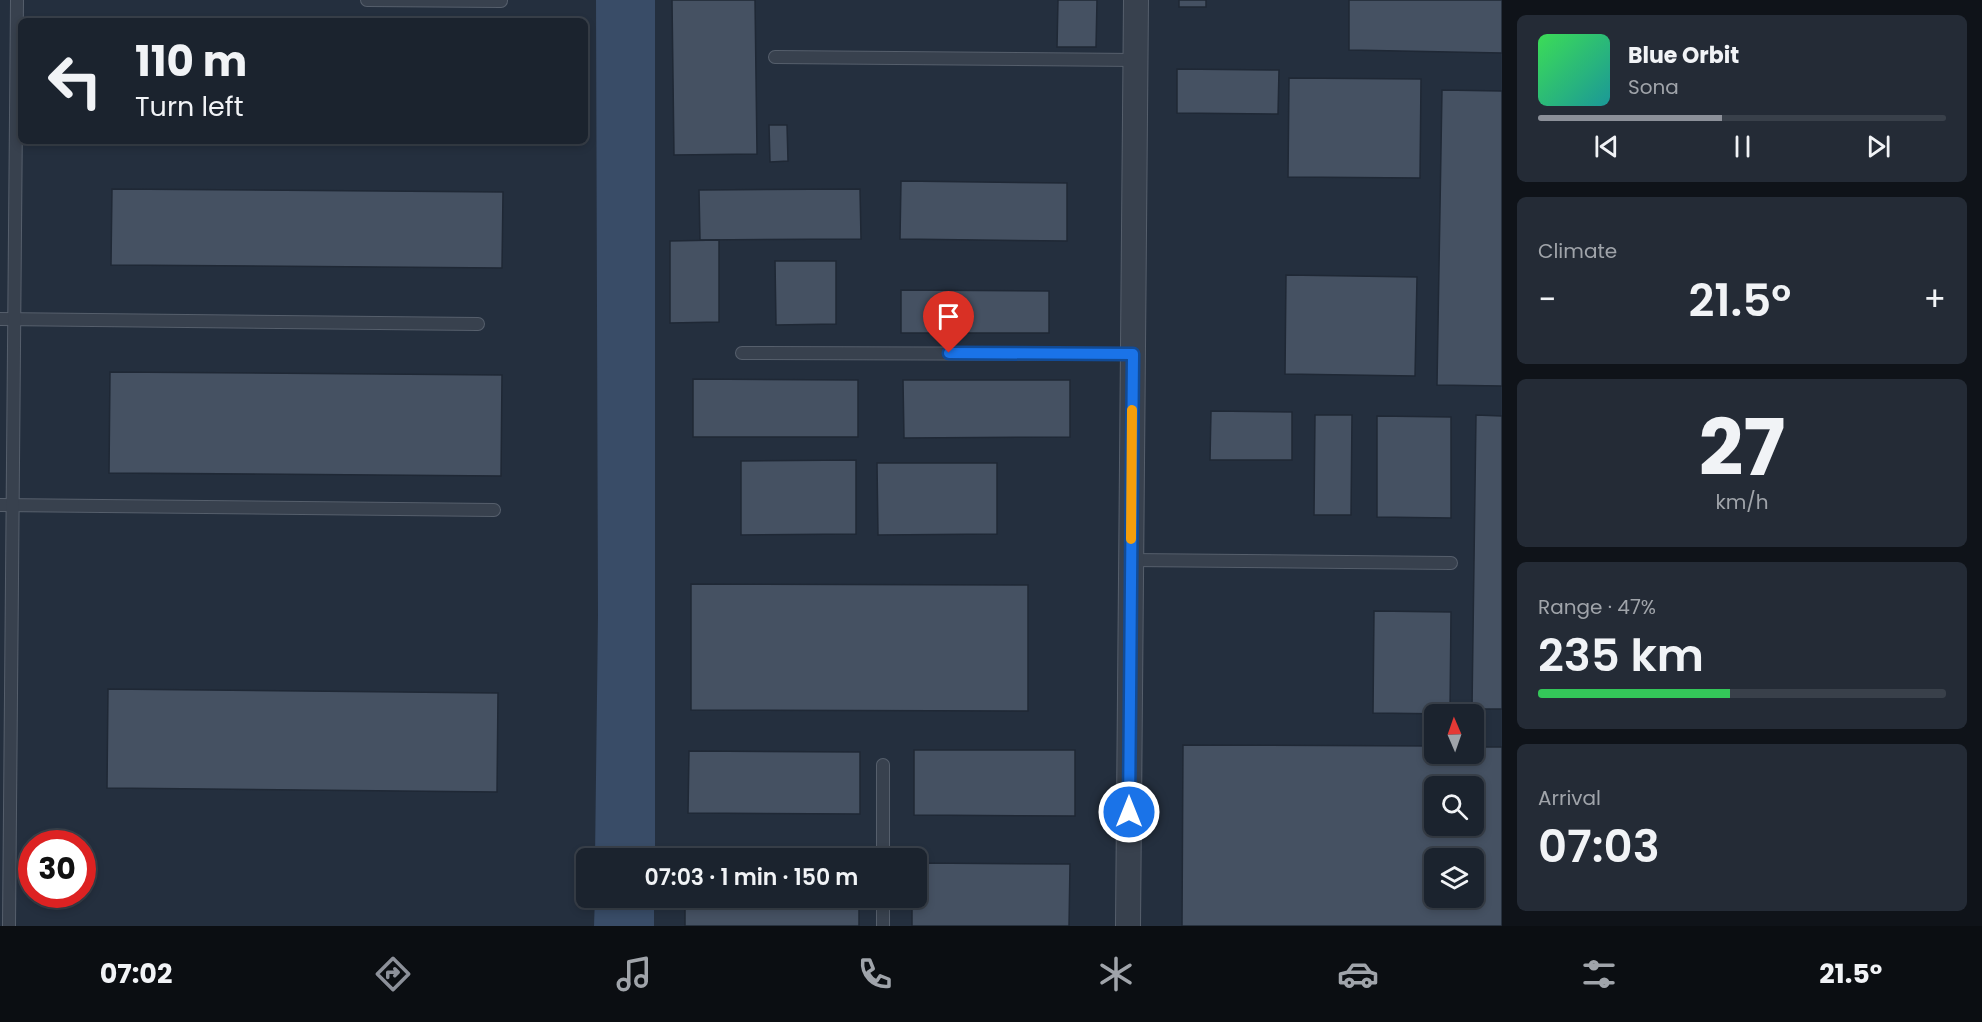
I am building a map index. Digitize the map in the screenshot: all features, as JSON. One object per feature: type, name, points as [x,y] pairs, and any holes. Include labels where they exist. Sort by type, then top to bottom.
[{"type":"street","points":[[1128,926],[1136,0]]},
{"type":"lane","points":[[9,926],[6,505],[15,319],[17,0]]},
{"type":"lane","points":[[368,0],[501,1]]},
{"type":"lane","points":[[775,57],[1136,60]]},
{"type":"lane","points":[[0,319],[478,324]]},
{"type":"lane","points":[[742,353],[1133,354]]},
{"type":"lane","points":[[6,505],[494,510]]},
{"type":"lane","points":[[1131,560],[1451,563]]},
{"type":"lane","points":[[883,765],[883,848]]},
{"type":"lane","points":[[883,908],[883,926]]},
{"type":"water","points":[[596,0],[655,0],[655,848],[595,848],[598,615]]},
{"type":"water","points":[[595,908],[654,908],[654,926],[594,926]]},
{"type":"building","points":[[672,0],[755,0],[757,154],[674,155]]},
{"type":"building","points":[[1058,0],[1097,0],[1096,47],[1057,47]]},
{"type":"building","points":[[1179,0],[1206,0],[1206,7],[1179,7]]},
{"type":"building","points":[[1349,0],[1502,0],[1502,53],[1349,50]]},
{"type":"building","points":[[1177,69],[1279,70],[1278,114],[1177,113]]},
{"type":"building","points":[[1289,78],[1421,79],[1420,178],[1288,177]]},
{"type":"building","points":[[1442,90],[1502,91],[1502,386],[1437,385]]},
{"type":"building","points":[[769,125],[787,125],[788,161],[770,162]]},
{"type":"building","points":[[901,181],[1067,183],[1067,241],[900,239]]},
{"type":"building","points":[[112,189],[503,192],[502,268],[111,265]]},
{"type":"building","points":[[860,189],[861,239],[700,240],[699,190]]},
{"type":"building","points":[[719,240],[719,322],[670,323],[670,241]]},
{"type":"building","points":[[775,261],[836,261],[836,324],[776,325]]},
{"type":"building","points":[[1286,275],[1417,277],[1415,376],[1285,374]]},
{"type":"building","points":[[901,290],[1049,291],[1049,333],[901,333]]},
{"type":"building","points":[[110,372],[502,375],[501,476],[109,473]]},
{"type":"building","points":[[693,379],[858,380],[858,437],[693,437]]},
{"type":"building","points":[[903,380],[1070,380],[1070,437],[904,438]]},
{"type":"building","points":[[1211,411],[1292,412],[1292,460],[1210,460]]},
{"type":"building","points":[[1315,415],[1352,415],[1351,515],[1314,515]]},
{"type":"building","points":[[1476,415],[1502,416],[1502,709],[1484,709],[1484,704],[1472,704]]},
{"type":"building","points":[[1377,416],[1451,417],[1451,518],[1377,517]]},
{"type":"building","points":[[856,460],[856,534],[741,535],[741,461]]},
{"type":"building","points":[[877,463],[997,463],[997,534],[878,535]]},
{"type":"building","points":[[691,584],[1028,585],[1028,711],[691,710]]},
{"type":"building","points":[[1374,611],[1451,612],[1450,704],[1424,704],[1424,714],[1373,713]]},
{"type":"building","points":[[108,689],[498,693],[497,792],[107,788]]},
{"type":"building","points":[[1183,745],[1424,746],[1424,764],[1484,764],[1484,747],[1502,747],[1502,926],[1182,926]]},
{"type":"building","points":[[914,750],[1075,750],[1075,816],[914,815]]},
{"type":"building","points":[[689,751],[860,752],[860,814],[688,813]]},
{"type":"building","points":[[927,863],[1070,864],[1069,926],[912,926],[912,908],[927,908]]},
{"type":"building","points":[[685,908],[859,908],[859,926],[685,926]]},
{"type":"slow traffic","points":[[1131,539],[1132,410]]},
{"type":"route","points":[[949,353],[1133,354],[1129,812]]}]
